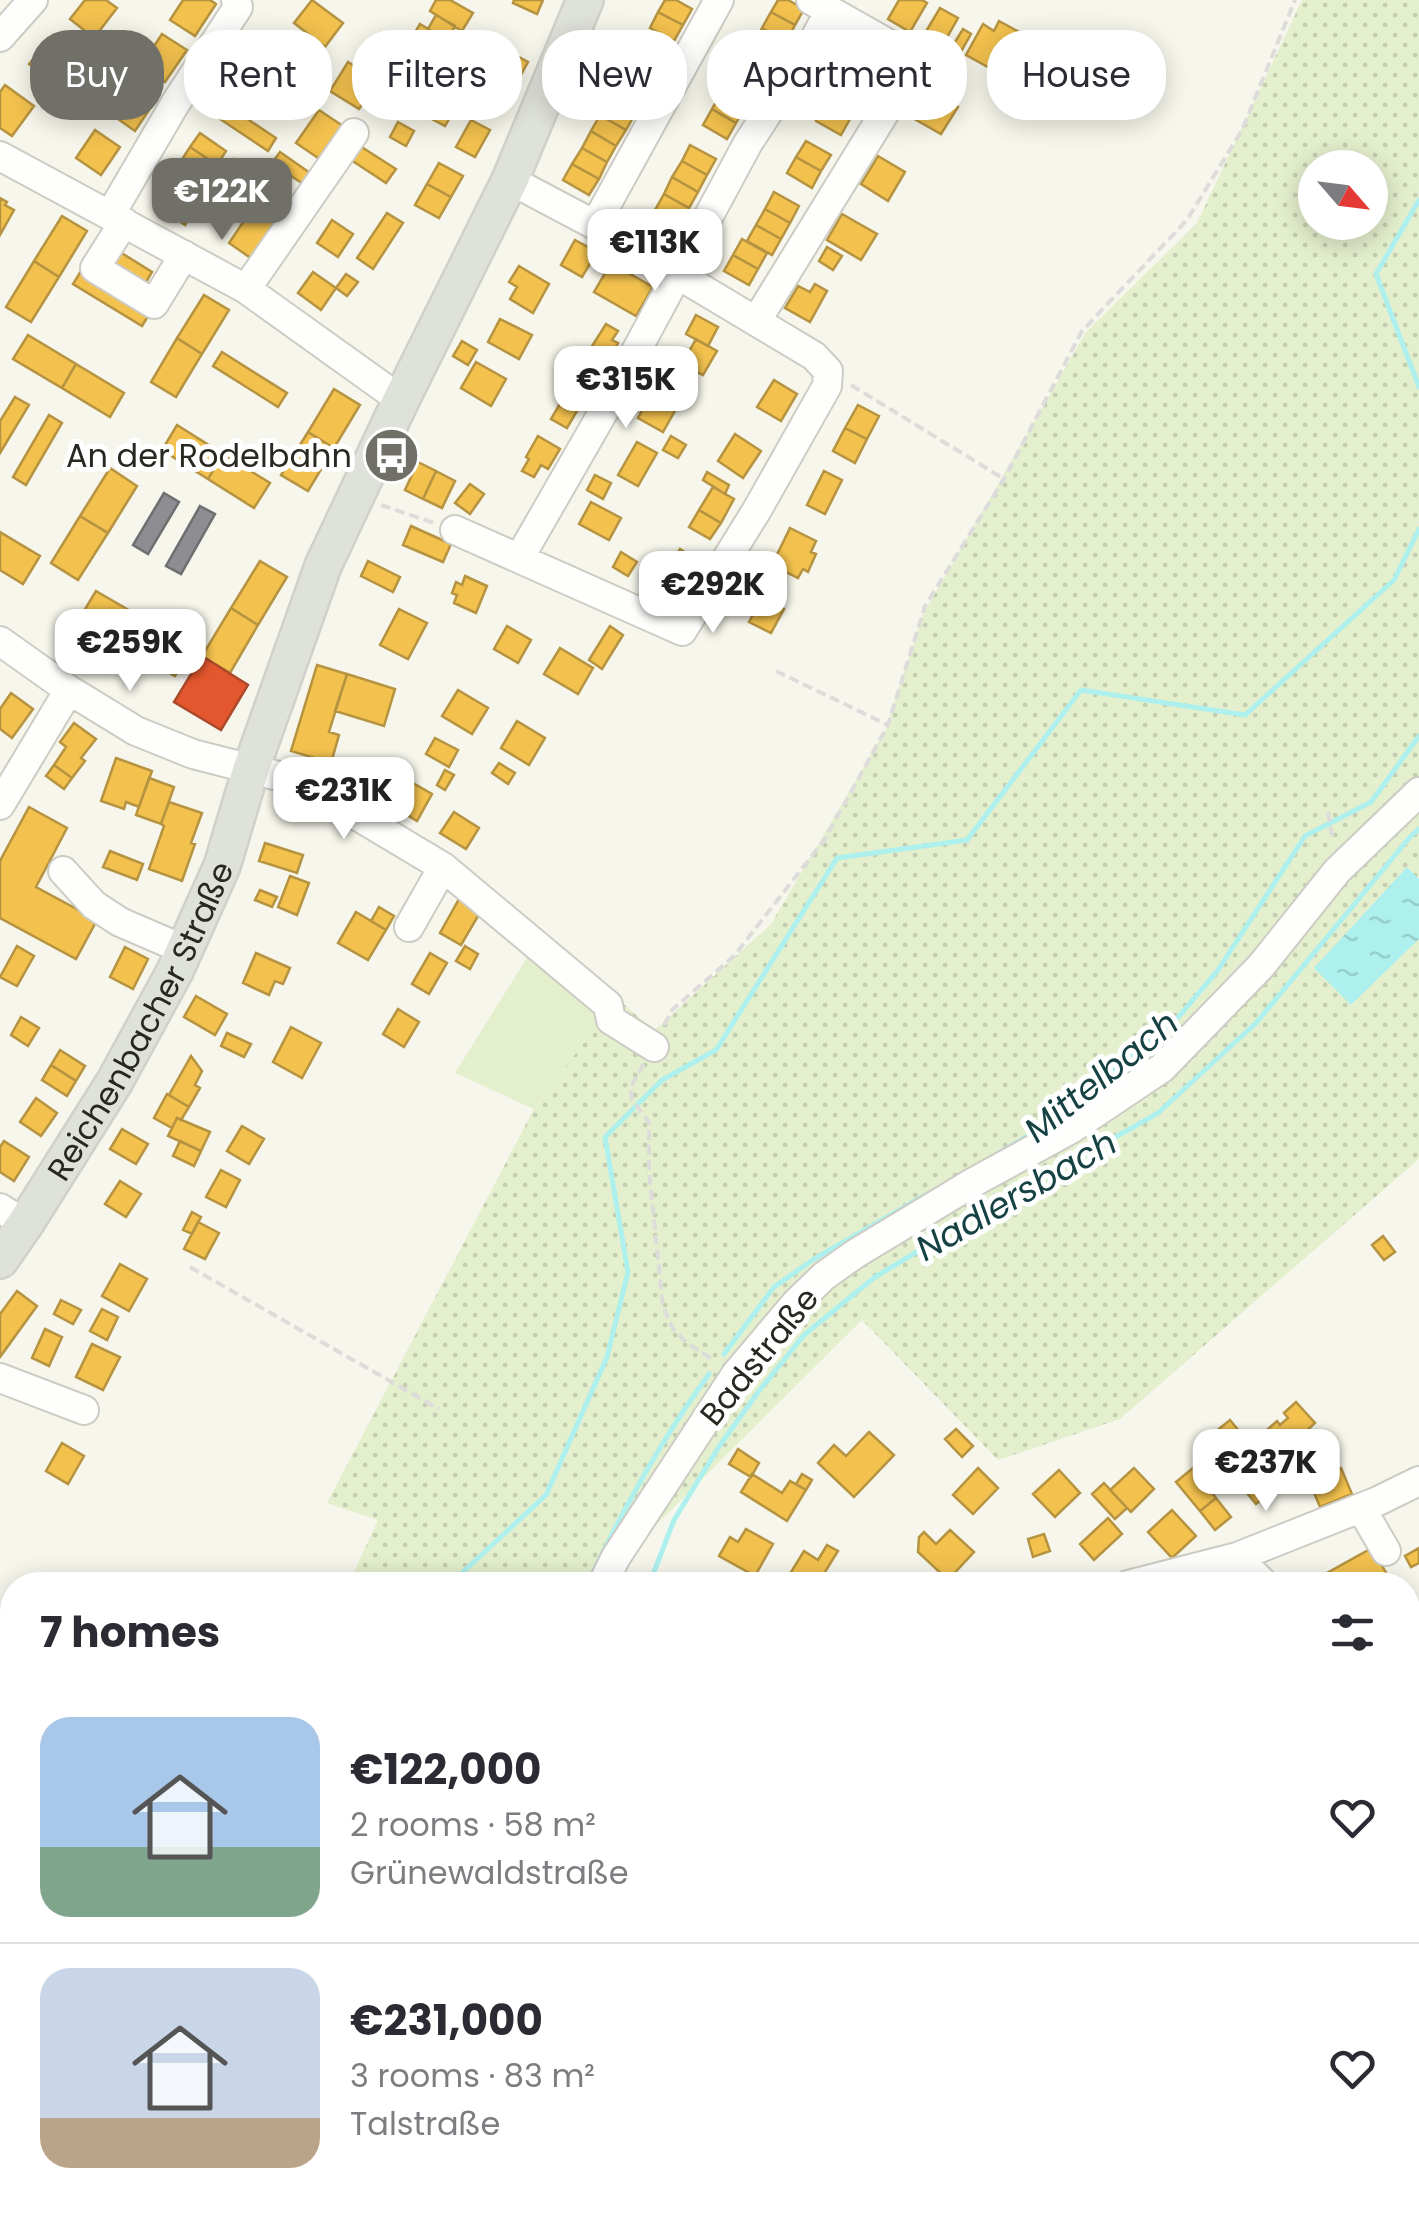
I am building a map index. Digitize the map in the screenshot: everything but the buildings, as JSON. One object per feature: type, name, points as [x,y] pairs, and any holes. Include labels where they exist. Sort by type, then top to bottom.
[{"type":"main road","name":"Reichenbacher Straße","points":[[0,1260],[13,1216],[116,1080],[184,950],[222,866],[251,769],[323,566],[510,180],[585,0]]},
{"type":"street","points":[[0,37],[33,0]]},
{"type":"street","points":[[184,256],[154,304],[96,268],[175,104],[238,7],[236,0]]},
{"type":"street","points":[[595,225],[719,0]]},
{"type":"street","points":[[520,557],[605,409],[748,143],[809,49],[820,5],[864,30]]},
{"type":"street","points":[[757,320],[880,120]]},
{"type":"street","points":[[246,290],[354,133]]},
{"type":"street","points":[[0,156],[246,290],[401,400]]},
{"type":"street","points":[[455,530],[682,631],[827,386],[828,372],[814,356],[595,225],[510,180]]},
{"type":"street","points":[[0,641],[136,731],[194,754],[286,778],[443,867],[608,1005],[611,1020],[654,1047]]},
{"type":"street","points":[[0,805],[69,690]]},
{"type":"street","name":"Badstraße","points":[[608,1572],[736,1374],[824,1276],[974,1182],[1071,1130],[1162,1068],[1261,966],[1338,871],[1419,792]]},
{"type":"street","points":[[409,927],[443,867]]},
{"type":"street","points":[[63,872],[94,904],[120,922],[184,950]]},
{"type":"street","points":[[5,1388],[84,1410]]},
{"type":"street","points":[[1181,1572],[1237,1557],[1419,1481]]},
{"type":"street","points":[[1361,1508],[1386,1552]]},
{"type":"street","points":[[1237,1557],[1252,1572]]},
{"type":"path","points":[[736,1374],[687,1343],[673,1329],[662,1308],[649,1170],[649,1122],[632,1100],[633,1083],[672,1010],[734,956],[825,839],[888,725],[925,606],[1004,480],[1082,331],[1187,220],[1224,160],[1242,130],[1295,0]]},
{"type":"path","points":[[828,372],[1004,480]]},
{"type":"path","points":[[357,497],[455,530]]},
{"type":"path","points":[[776,671],[888,725]]},
{"type":"path","points":[[1328,812],[1332,836]]},
{"type":"path","points":[[190,1266],[439,1409]]},
{"type":"green space","points":[[1302,0],[1419,0],[1419,1159],[1120,1419],[998,1460],[862,1320],[621,1560],[616,1572],[354,1572],[378,1520],[327,1503],[534,1109],[617,998],[654,1031],[771,924],[885,731],[923,614],[1086,332],[1197,223]]},
{"type":"green space","points":[[540,937],[617,998],[534,1109],[455,1073]]},
{"type":"water","points":[[1407,867],[1419,879],[1419,939],[1351,1005],[1314,968]]},
{"type":"waterway","points":[[1419,200],[1376,274],[1419,387]]},
{"type":"waterway","points":[[463,1572],[546,1495],[607,1357],[628,1272],[605,1137],[662,1080],[716,1050],[837,858],[967,840],[1081,690],[1245,715],[1394,580],[1419,529]]},
{"type":"waterway","name":"Mittelbach","points":[[999,1153],[1046,1125],[1175,1021],[1218,970],[1305,836],[1371,802],[1419,736]]},
{"type":"waterway","name":"Nadlersbach","points":[[654,1572],[674,1520],[720,1445],[804,1335],[875,1277],[1158,1113],[1256,1023],[1419,829]]},
{"type":"waterway","name":"Mittelbach","points":[[724,1354],[774,1287],[814,1259],[929,1193]]},
{"type":"waterway","name":"Mittelbach","points":[[593,1572],[643,1476],[709,1374]]},
{"type":"place","name":"An der Rodelbahn","points":[[391,455]]}]
